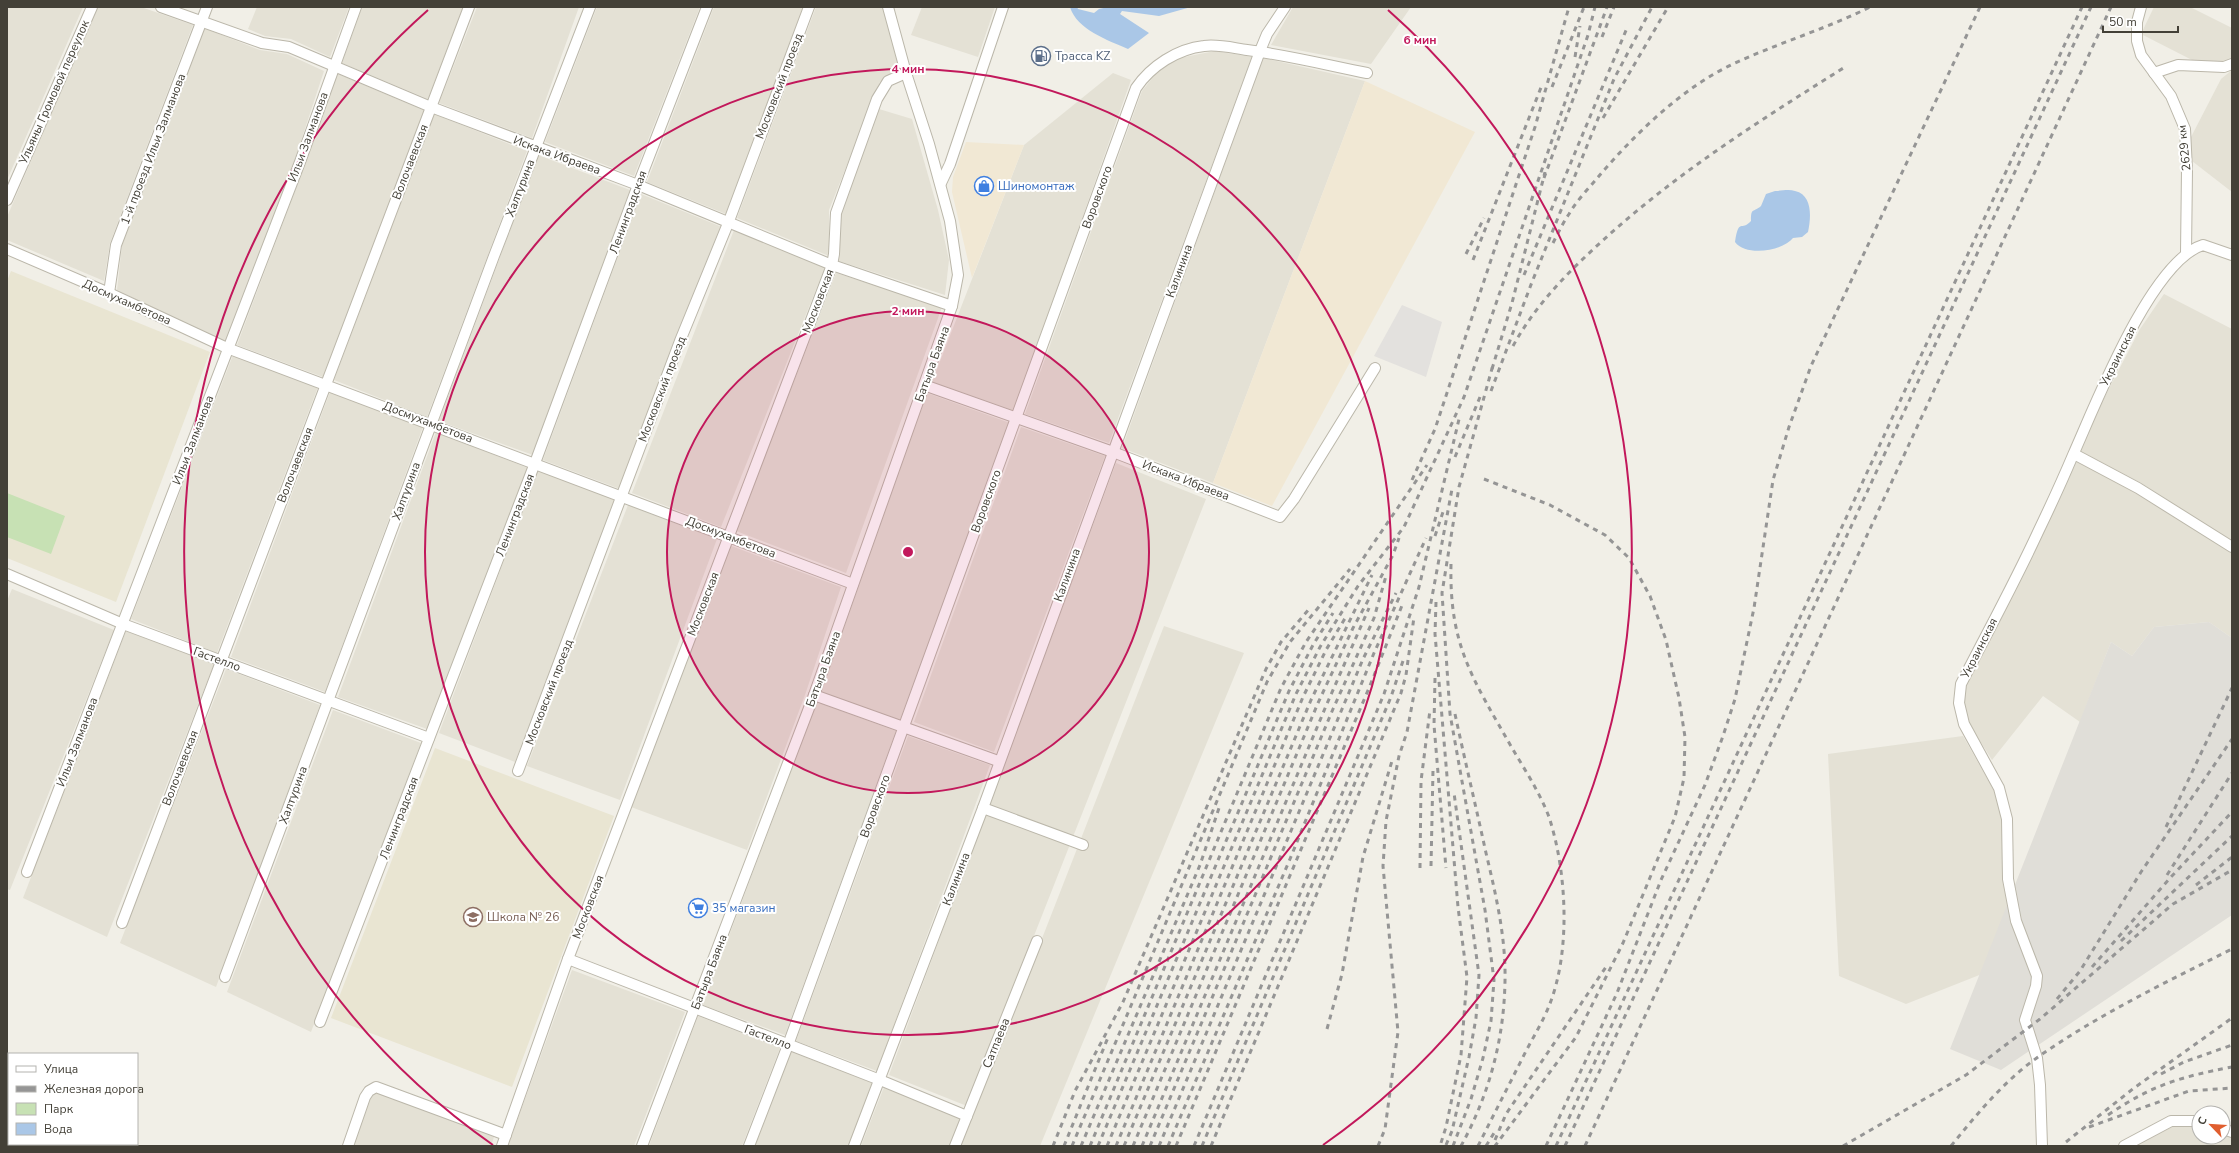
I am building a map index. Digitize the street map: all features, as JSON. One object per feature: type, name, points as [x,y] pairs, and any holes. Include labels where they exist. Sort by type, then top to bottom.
[{"type":"street","name":"Ульяны Громовой переулок","points":[[7,200],[92,7]]},
{"type":"street","name":"Искака Ибраева","points":[[161,7],[262,43],[289,47],[431,107],[638,185],[832,265],[952,306]]},
{"type":"street","name":"1-й проезд Ильи Залманова","points":[[109,293],[116,245],[206,7]]},
{"type":"street","name":"Ильи Залманова","points":[[27,872],[123,624],[227,348],[300,162],[356,7]]},
{"type":"street","name":"Волочаевская","points":[[122,923],[469,7]]},
{"type":"street","name":"Халтурина","points":[[225,977],[535,147],[590,7]]},
{"type":"street","name":"Ленинградская","points":[[320,1022],[535,463],[638,185],[707,7]]},
{"type":"street","name":"Московский проезд","points":[[518,771],[680,341],[729,222],[808,7]]},
{"type":"street","name":"Батыра Баяна","points":[[642,1146],[814,695],[952,306],[958,275],[957,260],[941,184],[906,73],[888,7]]},
{"type":"street","points":[[941,184],[950,164],[1003,7]]},
{"type":"street","name":"Калинина","points":[[854,1146],[983,808],[998,762],[1260,51],[1267,34],[1285,7]]},
{"type":"street","name":"2629 км","points":[[2141,7],[2137,22],[2137,41],[2141,55],[2174,101],[2185,129],[2187,170],[2186,253]]},
{"type":"street","name":"Воровского","points":[[749,1146],[904,728],[1136,88],[1154,68],[1178,53],[1190,49],[1216,45],[1260,51],[1367,73]]},
{"type":"street","points":[[2154,73],[2178,65],[2224,67],[2232,64]]},
{"type":"street","name":"Московская","points":[[502,1146],[568,959],[832,265],[836,213],[877,100],[888,81],[906,73]]},
{"type":"street","name":"Украинская","points":[[2042,1146],[2038,1064],[2025,1020],[2036,986],[2037,976],[2016,921],[2008,879],[2007,819],[1999,788],[1964,724],[1960,703],[1961,684],[2038,533],[2074,454],[2094,404],[2133,326],[2156,290],[2186,253],[2203,245],[2232,255]]},
{"type":"street","name":"Досмухамбетова","points":[[7,250],[109,293],[227,348],[326,384],[853,584]]},
{"type":"street","name":"Искака Ибраева","points":[[924,385],[1113,452],[1280,517],[1294,500],[1375,368]]},
{"type":"street","points":[[2074,454],[2138,488],[2232,547]]},
{"type":"street","name":"Гастелло","points":[[7,574],[123,624],[429,738]]},
{"type":"street","points":[[814,695],[998,762]]},
{"type":"street","points":[[983,808],[1083,845]]},
{"type":"street","name":"Сатпаева","points":[[955,1146],[1037,940]]},
{"type":"street","name":"Гастелло","points":[[568,959],[880,1080],[967,1116]]},
{"type":"street","points":[[348,1146],[365,1097],[376,1087],[506,1135]]},
{"type":"street","points":[[2124,1146],[2171,1121],[2191,1121]]},
{"type":"shaded area","points":[[7,7],[83,7],[7,180]]},
{"type":"shaded area","points":[[97,7],[141,7],[193,25],[110,243],[104,281],[7,240],[7,217]]},
{"type":"shaded area","points":[[257,7],[349,7],[330,57],[291,39],[265,36],[248,29]]},
{"type":"shaded area","points":[[362,7],[463,7],[428,99],[342,63]]},
{"type":"shaded area","points":[[477,7],[579,7],[532,138],[439,103]]},
{"type":"shaded area","points":[[597,7],[700,7],[634,176],[545,142]]},
{"type":"shaded area","points":[[714,7],[803,7],[726,214],[647,182]]},
{"type":"shaded area","points":[[816,7],[883,7],[900,69],[880,82],[829,210],[829,256],[737,218]]},
{"type":"shaded area","points":[[922,7],[995,7],[978,57],[911,35]]},
{"type":"shaded area","points":[[1293,7],[1411,7],[1371,64],[1271,45]]},
{"type":"shaded area","points":[[2154,7],[2190,7],[2232,28],[2232,59],[2222,64],[2196,62],[2141,34]]},
{"type":"shaded area","points":[[204,28],[260,50],[287,54],[324,71],[295,159],[225,343],[117,290],[122,245]]},
{"type":"shaded area","points":[[1215,51],[1252,57],[1109,443],[1025,414],[1142,91],[1158,71],[1179,58]]},
{"type":"shaded area","points":[[1263,58],[1365,81],[1213,483],[1122,448]]},
{"type":"shaded area","points":[[2232,70],[2232,192],[2192,161],[2190,139],[2221,79]]},
{"type":"shaded area","points":[[336,73],[425,111],[323,377],[237,345],[307,159]]},
{"type":"shaded area","points":[[1113,73],[1131,80],[1014,411],[932,382],[1024,145]]},
{"type":"shaded area","points":[[1365,81],[1475,132],[1272,506],[1213,483]]},
{"type":"shaded area","points":[[879,109],[912,119],[938,210],[949,260],[945,295],[839,261],[841,213]]},
{"type":"shaded area","points":[[434,114],[527,151],[427,417],[334,380]]},
{"type":"shaded area","points":[[966,142],[1024,145],[972,278],[952,192],[953,177]]},
{"type":"shaded area","points":[[538,155],[630,190],[533,455],[439,421]]},
{"type":"shaded area","points":[[641,194],[722,227],[620,489],[543,460]]},
{"type":"shaded area","points":[[734,230],[825,267],[721,527],[632,493]]},
{"type":"shaded area","points":[[11,271],[210,352],[116,602],[7,558],[7,281]]},
{"type":"shaded area","points":[[836,273],[942,307],[846,573],[736,531]]},
{"type":"shaded area","points":[[2164,294],[2232,329],[2232,541],[2141,483],[2080,451],[2099,408],[2140,329]]},
{"type":"shaded area","points":[[1402,305],[1442,322],[1426,377],[1374,356]]},
{"type":"shaded area","points":[[233,355],[318,387],[217,653],[131,619]]},
{"type":"shaded area","points":[[330,392],[423,427],[325,692],[231,657]]},
{"type":"shaded area","points":[[927,393],[1010,423],[900,720],[821,692]]},
{"type":"shaded area","points":[[1021,427],[1105,456],[994,752],[914,722]]},
{"type":"shaded area","points":[[436,432],[528,468],[427,729],[338,697]]},
{"type":"shaded area","points":[[2077,460],[2137,494],[2232,553],[2232,638],[2209,622],[2154,627],[2132,656],[2111,642],[2080,722],[2043,696],[1992,760],[1968,722],[1964,702],[1966,681],[2043,534]]},
{"type":"shaded area","points":[[1116,463],[1206,499],[967,1106],[889,1075]]},
{"type":"shaded area","points":[[538,470],[616,500],[515,762],[439,733]]},
{"type":"shaded area","points":[[628,505],[717,539],[620,800],[527,766]]},
{"type":"shaded area","points":[[729,545],[841,587],[805,695],[747,850],[631,807]]},
{"type":"shaded area","points":[[12,589],[114,630],[10,890],[7,889],[7,601]]},
{"type":"shaded area","points":[[2209,622],[2232,638],[2232,915],[2001,1070],[1950,1049],[2111,642],[2132,656],[2154,627]]},
{"type":"shaded area","points":[[1164,626],[1244,653],[1040,1146],[961,1146]]},
{"type":"shaded area","points":[[126,631],[214,664],[107,937],[23,898]]},
{"type":"shaded area","points":[[226,669],[320,705],[216,987],[120,943]]},
{"type":"shaded area","points":[[817,702],[896,731],[785,1035],[703,1005]]},
{"type":"shaded area","points":[[333,710],[421,743],[311,1032],[227,992]]},
{"type":"shaded area","points":[[908,736],[990,765],[877,1071],[796,1041]]},
{"type":"shaded area","points":[[1963,736],[1997,796],[2004,820],[2003,880],[2013,927],[2025,957],[1906,1004],[1839,976],[1828,754]]},
{"type":"shaded area","name":"Школа № 26","points":[[435,748],[614,816],[512,1087],[331,1018]]},
{"type":"shaded area","points":[[572,970],[685,1012],[634,1146],[508,1146]]},
{"type":"shaded area","points":[[698,1016],[780,1048],[742,1146],[649,1146]]},
{"type":"shaded area","points":[[791,1052],[873,1083],[848,1146],[755,1146]]},
{"type":"shaded area","points":[[884,1087],[961,1118],[950,1146],[861,1146]]},
{"type":"shaded area","points":[[373,1090],[494,1137],[491,1146],[353,1146]]},
{"type":"shaded area","points":[[2184,1125],[2191,1126],[2191,1145],[2231,1145],[2231,1138],[2232,1146],[2135,1146],[2172,1127]]},
{"type":"green space","points":[[7,493],[65,516],[51,554],[7,537]]},
{"type":"water","points":[[1070,7],[1077,7],[1078,9],[1094,13],[1099,9],[1108,7],[1191,7],[1159,16],[1122,11],[1120,14],[1149,33],[1128,49],[1103,38],[1086,28],[1079,22]]},
{"type":"water","points":[[1793,190],[1801,193],[1805,197],[1808,202],[1810,214],[1808,232],[1802,237],[1793,238],[1788,243],[1773,249],[1756,251],[1747,250],[1740,247],[1735,242],[1739,227],[1748,224],[1751,221],[1752,212],[1761,206],[1766,194],[1775,191]]},
{"type":"railway","points":[[1412,480],[1435,429],[1535,127],[1569,7]]},
{"type":"railway","points":[[1552,87],[1584,7]]},
{"type":"railway","points":[[1107,1146],[1296,694],[1320,647],[1358,586],[1404,527],[1464,397],[1588,35],[1595,7]]},
{"type":"railway","points":[[1544,178],[1607,7]]},
{"type":"railway","points":[[1602,37],[1614,7]]},
{"type":"railway","points":[[1491,391],[1532,282],[1614,79],[1652,7]]},
{"type":"railway","points":[[1603,118],[1668,7]]},
{"type":"railway","points":[[1553,243],[1579,199],[1628,144],[1660,113],[1678,99],[1714,74],[1733,64],[1870,7]]},
{"type":"railway","points":[[1546,1146],[1617,993],[1661,880],[1705,785],[1723,736],[1735,699],[1754,608],[1773,480],[1789,427],[1811,366],[1980,7]]},
{"type":"railway","points":[[1556,1146],[2082,7]]},
{"type":"railway","points":[[1565,1146],[2091,7]]},
{"type":"railway","points":[[1585,1146],[2111,7]]},
{"type":"railway","points":[[1575,57],[1580,26]]},
{"type":"railway","points":[[1524,275],[1627,28]]},
{"type":"railway","points":[[1513,346],[1531,317],[1552,291],[1587,255],[1629,218],[1718,149],[1845,67]]},
{"type":"railway","points":[[1473,260],[1542,85]]},
{"type":"railway","points":[[1492,369],[1512,303],[1545,172]]},
{"type":"railway","points":[[1466,254],[1484,218]]},
{"type":"railway","points":[[1453,1146],[1471,1099],[1483,1058],[1491,1021],[1494,980],[1485,910],[1450,714],[1442,593],[1459,487],[1493,365]]},
{"type":"railway","points":[[1455,457],[1480,397]]},
{"type":"railway","points":[[1194,1146],[1384,694],[1419,587],[1460,415]]},
{"type":"railway","points":[[1090,1146],[1281,688],[1306,642],[1427,465]]},
{"type":"railway","points":[[1484,479],[1550,505],[1605,535],[1629,558],[1650,596],[1666,640],[1679,698],[1685,737],[1684,778],[1675,817],[1623,943],[1576,1037],[1495,1146]]},
{"type":"railway","points":[[1378,1146],[1385,1129],[1398,1032],[1383,866],[1386,821],[1399,756],[1407,732],[1452,489]]},
{"type":"railway","points":[[1435,536],[1444,509]]},
{"type":"railway","points":[[1133,1146],[1318,703],[1353,628],[1393,555],[1399,538]]},
{"type":"railway","points":[[1168,1146],[1290,859],[1374,653],[1426,538]]},
{"type":"railway","points":[[1451,564],[1451,593],[1454,618],[1466,661],[1498,724],[1537,790],[1549,817],[1560,862],[1563,887],[1563,937],[1561,961],[1556,985],[1541,1023],[1478,1146]]},
{"type":"railway","points":[[1072,1146],[1267,682],[1290,642],[1350,569]]},
{"type":"railway","points":[[1124,1146],[1311,700],[1372,575]]},
{"type":"railway","points":[[1150,1146],[1333,709],[1374,618],[1386,576]]},
{"type":"railway","points":[[1159,1146],[1363,659],[1396,593]]},
{"type":"railway","points":[[1436,602],[1435,634],[1458,907],[1467,977],[1461,1055],[1446,1127],[1440,1146]]},
{"type":"railway","points":[[1176,1146],[1369,688],[1403,603]]},
{"type":"railway","points":[[1053,1146],[1075,1091],[1123,1002],[1266,669],[1281,642],[1310,608]]},
{"type":"railway","points":[[1142,1146],[1326,706],[1369,608]]},
{"type":"railway","points":[[1098,1146],[1289,691],[1313,645],[1333,613]]},
{"type":"railway","points":[[1116,1146],[1303,697],[1326,650],[1347,615]]},
{"type":"railway","points":[[1211,1146],[1401,693],[1406,675],[1414,617]]},
{"type":"railway","points":[[1202,1146],[1391,697],[1403,661]]},
{"type":"railway","points":[[1435,678],[1434,725],[1446,868]]},
{"type":"railway","points":[[2166,827],[2232,688]]},
{"type":"railway","points":[[1420,868],[1421,781],[1430,710]]},
{"type":"railway","points":[[1455,714],[1497,901],[1505,965],[1504,1003],[1498,1046],[1480,1107],[1461,1146]]},
{"type":"railway","points":[[2057,999],[2080,971],[2141,872],[2232,739]]},
{"type":"railway","points":[[1327,1029],[1342,974],[1363,857],[1392,761]]},
{"type":"railway","points":[[1431,866],[1433,770]]},
{"type":"railway","points":[[2167,875],[2232,773]]},
{"type":"railway","points":[[1446,1145],[1452,1131],[1469,1057],[1476,1018],[1479,975],[1454,793]]},
{"type":"railway","points":[[1081,1146],[1200,865],[1220,805]]},
{"type":"railway","points":[[2092,967],[2171,877],[2232,812]]},
{"type":"railway","points":[[2121,941],[2232,836]]},
{"type":"railway","points":[[2196,885],[2232,857]]},
{"type":"railway","points":[[1843,1146],[1966,1075],[2040,1019],[2173,904],[2232,870]]},
{"type":"railway","points":[[1951,1146],[2002,1087],[2038,1057],[2108,1013],[2232,949]]},
{"type":"railway","points":[[1495,1140],[1506,1114],[1608,964]]},
{"type":"railway","points":[[2066,1142],[2134,1088],[2232,1018]]},
{"type":"railway","points":[[1064,1146],[1109,1035]]},
{"type":"railway","points":[[2161,1074],[2184,1062],[2232,1045]]},
{"type":"railway","points":[[2108,1115],[2153,1089],[2197,1074],[2232,1067]]},
{"type":"railway","points":[[2089,1127],[2189,1091],[2232,1088]]},
{"type":"railway","points":[[1486,1146],[1494,1133]]},
{"type":"place","name":"Трасса KZ","points":[[1041,56]]},
{"type":"place","name":"Шиномонтаж","points":[[984,186]]},
{"type":"place","name":"35 магазин","points":[[698,908]]},
{"type":"place","name":"Школа № 26","points":[[473,917]]}]
